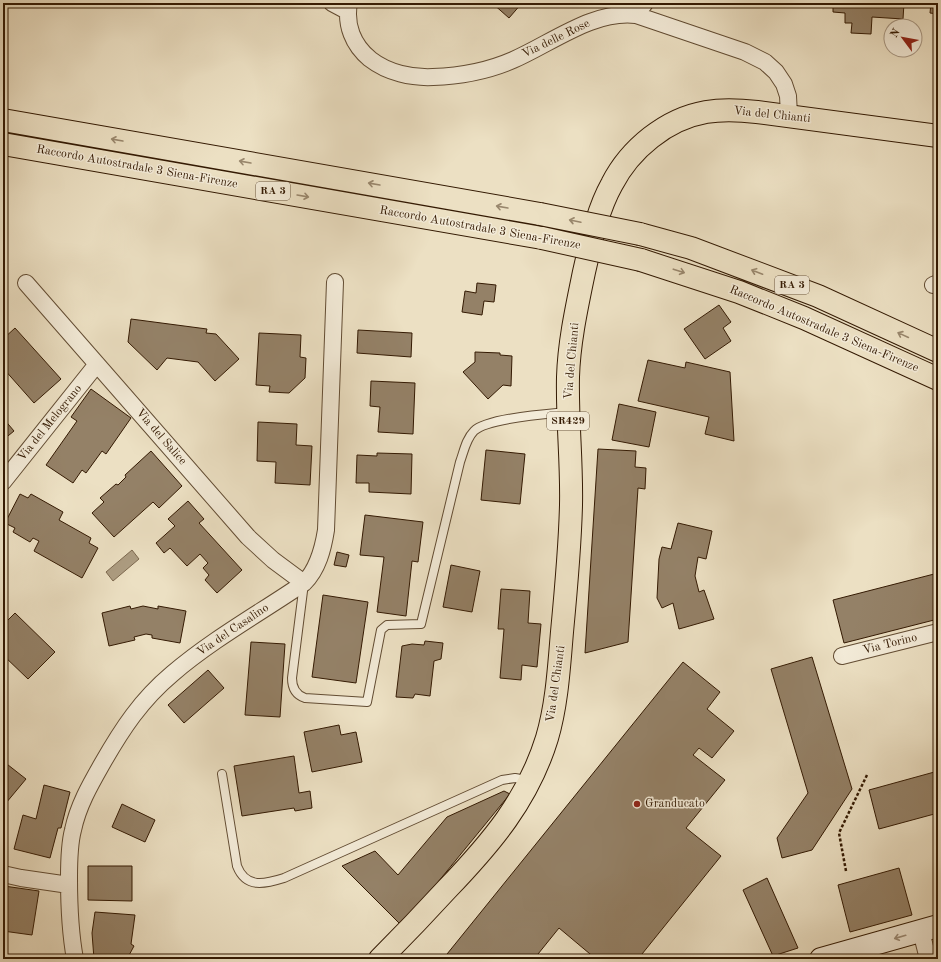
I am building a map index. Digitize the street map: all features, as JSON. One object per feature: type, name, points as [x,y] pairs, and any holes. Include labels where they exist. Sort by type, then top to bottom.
[{"type":"main road","name":"Via del Chianti","points":[[380,959],[463,873],[490,842],[519,802],[543,751],[550,729],[557,685],[570,534],[571,466],[568,376],[579,298],[590,245],[612,183],[646,141],[671,124],[686,117],[707,112],[728,110],[789,115],[938,136]]},
{"type":"main road","name":"Raccordo Autostradale 3 Siena-Firenze","points":[[3,120],[540,214],[640,234],[691,248],[818,296],[938,351]]},
{"type":"main road","name":"Raccordo Autostradale 3 Siena-Firenze","points":[[3,144],[542,238],[642,260],[739,292],[804,318],[938,379]]},
{"type":"main road","points":[[821,959],[930,929]]},
{"type":"street","points":[[332,3],[348,7]]},
{"type":"street","name":"Via delle Rose","points":[[348,7],[347,19],[350,32],[366,56],[380,66],[394,72],[424,77],[466,74],[492,68],[515,59],[597,19],[641,9],[745,52],[764,62],[776,72],[784,84],[788,96],[789,115]]},
{"type":"street","name":"Via del Casalino","points":[[75,959],[70,922],[70,844],[78,813],[93,780],[117,739],[137,709],[162,683],[224,634],[304,583],[309,579],[319,560],[323,549],[326,530],[335,282]]},
{"type":"street","name":"Via del Salice","points":[[26,283],[248,537],[273,560],[304,583]]},
{"type":"street","name":"Via del Melograno","points":[[3,482],[97,364]]},
{"type":"street","name":"Via Torino","points":[[842,656],[938,632]]},
{"type":"street","points":[[3,874],[69,885]]},
{"type":"street","points":[[928,959],[930,929]]},
{"type":"lane","points":[[304,583],[292,678],[294,689],[300,696],[305,698],[367,702],[380,630],[387,625],[422,624],[460,462],[469,438],[476,430],[495,422],[568,412]]},
{"type":"lane","points":[[222,774],[237,866],[244,878],[257,883],[284,878],[502,780],[515,778],[530,781]]},
{"type":"path","points":[[846,871],[839,833],[867,775]]},
{"type":"shaded area","points":[[132,550],[139,559],[113,581],[106,572]]},
{"type":"building","points":[[492,3],[522,3],[509,18]]},
{"type":"building","points":[[826,3],[904,3],[903,18],[872,17],[871,34],[851,33],[852,23],[845,23],[845,13],[833,12],[833,4]]},
{"type":"building","points":[[931,3],[938,3],[938,14],[930,13]]},
{"type":"building","points":[[477,283],[496,285],[494,302],[484,301],[482,315],[462,312],[465,291],[476,293]]},
{"type":"building","points":[[719,305],[731,322],[723,328],[731,341],[705,359],[684,329]]},
{"type":"building","points":[[131,319],[207,329],[206,333],[216,334],[239,359],[215,381],[198,362],[167,358],[157,370],[128,342]]},
{"type":"building","points":[[15,328],[61,379],[34,403],[3,368],[3,339]]},
{"type":"building","points":[[358,330],[412,333],[411,357],[357,353]]},
{"type":"building","points":[[259,333],[301,335],[300,357],[306,358],[305,378],[289,393],[269,392],[270,386],[256,385]]},
{"type":"building","points":[[475,352],[500,353],[500,355],[512,356],[511,386],[503,385],[488,399],[463,372],[475,362]]},
{"type":"building","points":[[648,360],[685,368],[686,362],[730,372],[734,441],[705,434],[709,417],[638,401]]},
{"type":"building","points":[[371,381],[415,383],[413,434],[378,432],[380,407],[370,406]]},
{"type":"building","points":[[91,389],[131,418],[106,454],[102,451],[86,473],[82,470],[73,483],[46,465],[77,421],[71,417]]},
{"type":"building","points":[[619,404],[656,412],[649,447],[612,440]]},
{"type":"building","points":[[3,418],[14,431],[3,440]]},
{"type":"building","points":[[258,422],[297,424],[296,445],[312,446],[310,485],[275,483],[276,462],[257,461]]},
{"type":"building","points":[[598,449],[636,451],[635,467],[646,468],[645,489],[638,488],[628,642],[585,653]]},
{"type":"building","points":[[486,450],[525,454],[520,504],[481,500]]},
{"type":"building","points":[[151,451],[182,486],[159,508],[153,502],[114,537],[92,513],[104,502],[100,498],[116,484],[118,485],[126,477],[125,475]]},
{"type":"building","points":[[377,453],[412,454],[411,494],[369,492],[369,483],[356,483],[357,455],[377,456]]},
{"type":"building","points":[[20,494],[28,498],[31,494],[63,512],[59,520],[91,538],[89,543],[98,548],[82,578],[34,551],[39,541],[33,538],[30,542],[13,532],[15,528],[5,523]]},
{"type":"building","points":[[188,501],[204,519],[199,523],[242,570],[217,593],[205,580],[209,575],[203,568],[208,563],[200,554],[187,566],[170,548],[164,553],[156,543],[175,526],[168,519]]},
{"type":"building","points":[[365,515],[423,522],[418,562],[412,561],[406,616],[377,612],[384,557],[360,555]]},
{"type":"building","points":[[678,523],[712,531],[706,559],[698,557],[695,576],[699,592],[704,590],[714,619],[679,629],[673,603],[662,608],[657,598],[659,559],[662,547],[671,549]]},
{"type":"building","points":[[337,552],[349,555],[346,567],[334,565]]},
{"type":"building","points":[[451,565],[480,571],[472,612],[443,607]]},
{"type":"building","points":[[938,573],[938,619],[844,643],[833,600]]},
{"type":"building","points":[[501,589],[530,591],[528,623],[541,624],[537,667],[522,665],[521,680],[500,678],[504,629],[498,629]]},
{"type":"building","points":[[323,595],[368,602],[356,683],[312,677]]},
{"type":"building","points":[[130,606],[131,609],[143,606],[158,609],[158,606],[186,611],[180,643],[152,638],[152,635],[146,634],[134,637],[135,640],[109,646],[102,613]]},
{"type":"building","points":[[15,613],[55,652],[28,679],[3,655],[3,625]]},
{"type":"building","points":[[425,641],[443,643],[441,659],[434,661],[430,696],[415,694],[413,698],[396,697],[402,646],[412,644],[424,645]]},
{"type":"building","points":[[251,642],[285,644],[280,717],[245,715]]},
{"type":"building","points":[[812,657],[852,789],[812,850],[782,858],[777,838],[808,793],[771,669]]},
{"type":"building","name":"Granducato","points":[[683,662],[720,692],[707,709],[734,731],[712,758],[699,748],[693,755],[725,780],[686,828],[721,856],[638,959],[596,959],[559,928],[534,959],[443,959]]},
{"type":"building","points":[[208,670],[224,688],[184,723],[168,705]]},
{"type":"building","points":[[339,725],[341,735],[356,732],[362,762],[312,772],[304,732]]},
{"type":"building","points":[[294,756],[299,793],[310,791],[312,808],[295,811],[294,808],[242,816],[234,766]]},
{"type":"building","points":[[3,761],[26,779],[6,803],[3,809]]},
{"type":"building","points":[[938,771],[938,813],[879,829],[869,790]]},
{"type":"building","points":[[44,785],[70,792],[61,828],[58,828],[50,858],[14,849],[23,815],[36,819]]},
{"type":"building","points":[[504,791],[510,794],[402,926],[342,866],[375,851],[398,875],[447,817]]},
{"type":"building","points":[[122,804],[155,820],[145,842],[112,827]]},
{"type":"building","points":[[88,866],[132,866],[132,901],[88,900]]},
{"type":"building","points":[[899,868],[912,915],[850,932],[838,885]]},
{"type":"building","points":[[767,878],[798,948],[773,956],[743,890]]},
{"type":"building","points":[[4,886],[39,891],[32,935],[3,931]]},
{"type":"building","points":[[95,912],[135,915],[131,944],[134,946],[127,959],[94,959],[92,933]]},
{"type":"place","name":"Granducato","points":[[637,804]]}]
